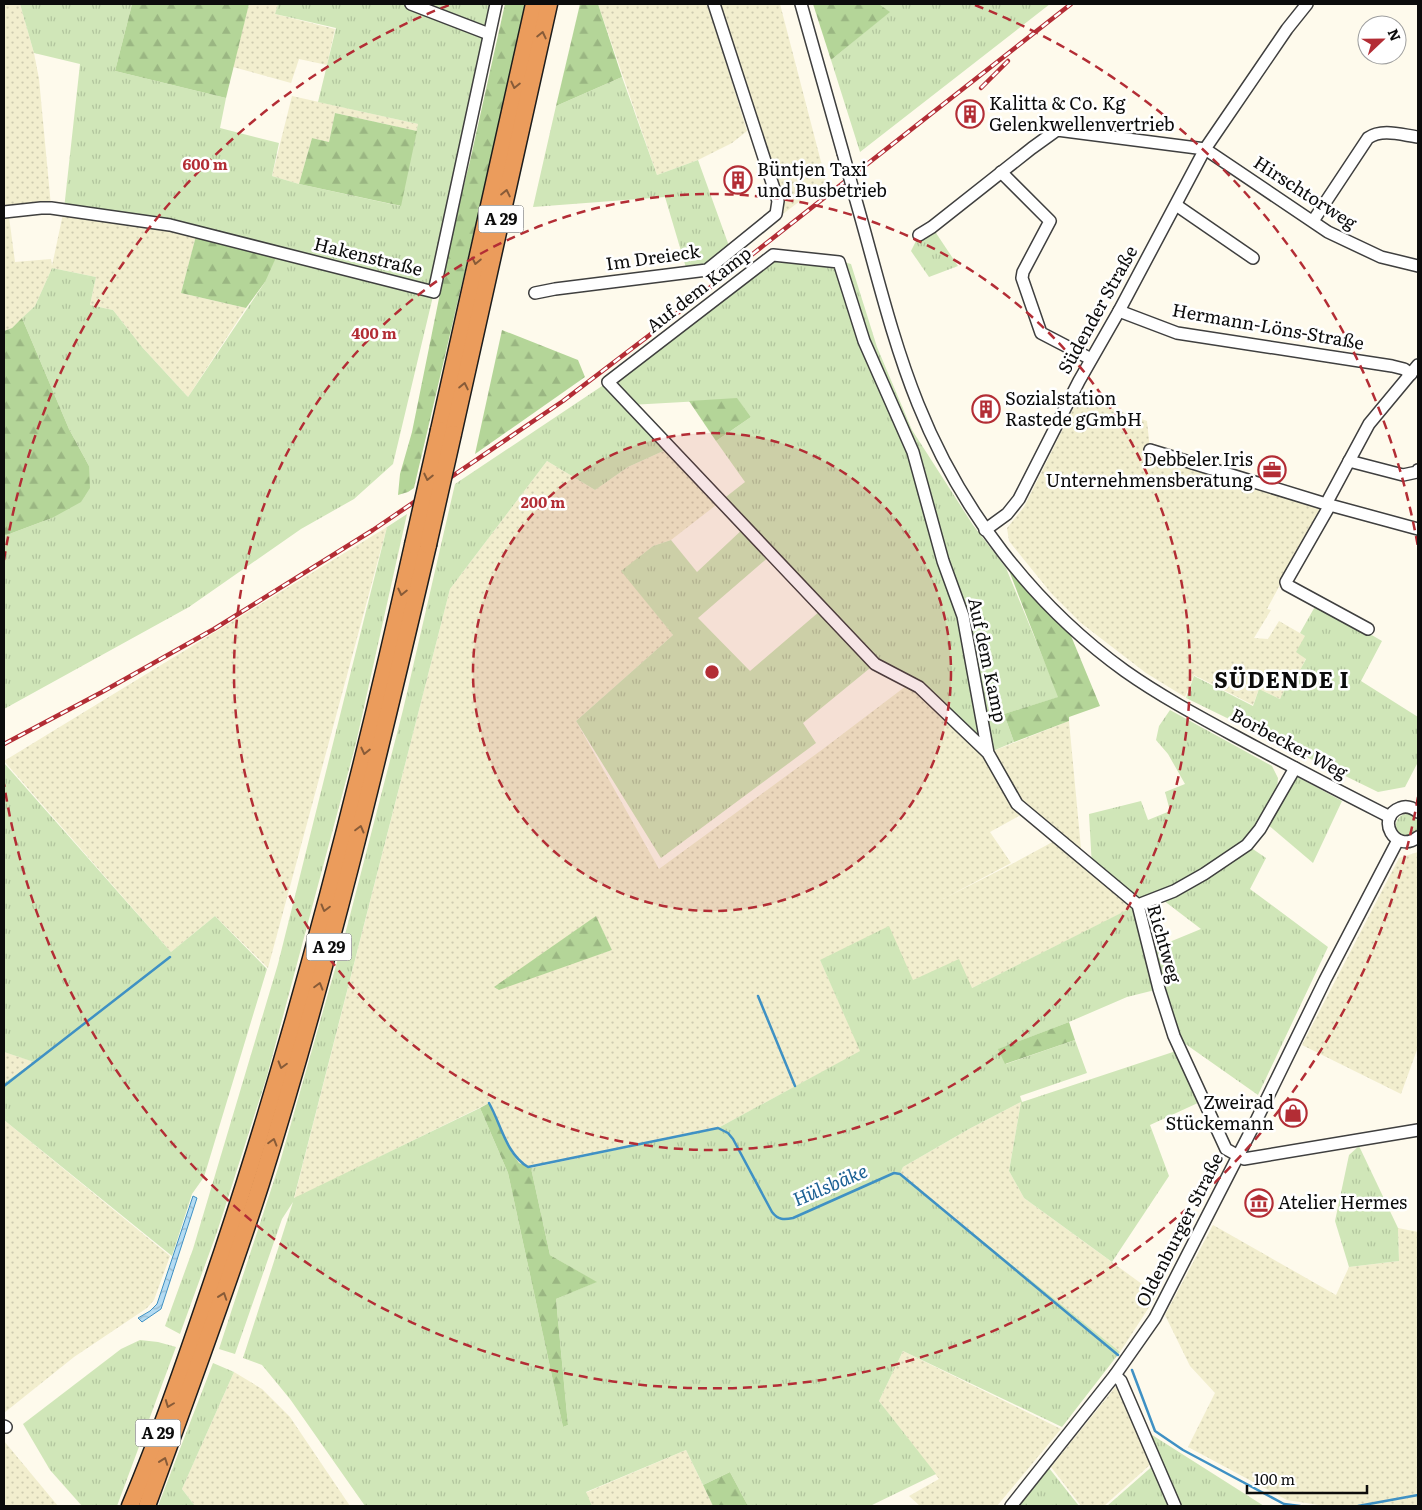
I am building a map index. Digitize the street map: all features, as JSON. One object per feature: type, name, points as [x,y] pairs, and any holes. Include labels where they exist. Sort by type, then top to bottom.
[{"type":"highway","name":"A 29","points":[[446,432],[534,4]]},
{"type":"highway","name":"A 29","points":[[130,1506],[193,1360],[207,1342],[261,1184],[322,974],[368,798],[420,545],[549,4]]},
{"type":"highway","name":"A 29","points":[[147,1506],[193,1360],[198,1323],[276,1086],[420,545]]},
{"type":"street","points":[[411,4],[489,34]]},
{"type":"street","name":"Hakenstraße","points":[[4,212],[51,208],[170,225],[434,292],[496,4]]},
{"type":"street","name":"Im Dreieck","points":[[535,293],[707,270],[776,214],[778,201],[714,4]]},
{"type":"street","name":"Borbecker Weg","points":[[801,4],[895,337],[933,438],[965,498],[986,530],[1017,570],[1045,601],[1073,628],[1124,670],[1175,703],[1294,768],[1390,817]]},
{"type":"street","name":"Südender Straße","points":[[986,530],[1007,514],[1019,499],[1052,432],[1205,149],[1283,34],[1308,4]]},
{"type":"street","points":[[919,235],[932,228],[1057,130],[1205,149]]},
{"type":"street","points":[[1313,221],[1368,138],[1385,132],[1418,137]]},
{"type":"street","name":"Hirschtorweg","points":[[1205,149],[1328,232],[1361,249],[1382,257],[1418,266]]},
{"type":"street","points":[[1001,172],[1050,221],[1023,272],[1022,278],[1041,334],[1091,359]]},
{"type":"street","points":[[1176,205],[1253,258]]},
{"type":"street","name":"Auf dem Kamp","points":[[773,255],[839,262],[864,341],[913,452],[943,561],[963,616],[988,753],[919,687],[875,664],[608,382],[773,255]]},
{"type":"street","name":"Hermann-Löns-Straße","points":[[1119,311],[1177,333],[1404,369],[1414,369]]},
{"type":"street","points":[[1368,629],[1318,603],[1287,585],[1286,582],[1370,424],[1414,369]]},
{"type":"street","points":[[1150,450],[1328,505],[1418,528]]},
{"type":"street","points":[[1349,461],[1403,475],[1417,472],[1418,470]]},
{"type":"street","name":"Richtweg","points":[[988,753],[1017,804],[1138,905],[1159,989],[1174,1036],[1226,1149],[1237,1156]]},
{"type":"street","points":[[1138,905],[1181,887],[1247,845],[1260,829],[1294,768]]},
{"type":"street","points":[[1417,806],[1403,807],[1393,812],[1390,817],[1389,828],[1391,834],[1398,840],[1406,842],[1418,837]]},
{"type":"street","name":"Oldenburger Straße","points":[[1010,1506],[1115,1375],[1155,1318],[1325,980],[1398,840]]},
{"type":"street","points":[[1237,1156],[1244,1159],[1262,1157],[1418,1130]]},
{"type":"street","points":[[1115,1375],[1121,1381],[1175,1506]]},
{"type":"shaded area","points":[[4,4],[20,4],[34,53],[39,79],[51,206],[4,210]]},
{"type":"shaded area","points":[[249,4],[278,4],[275,14],[335,29],[327,65],[299,59],[291,83],[233,67]]},
{"type":"shaded area","points":[[598,4],[708,4],[747,131],[732,143],[698,160],[657,175]]},
{"type":"shaded area","points":[[718,4],[780,4],[826,181],[783,214],[781,194]]},
{"type":"shaded area","points":[[292,96],[418,124],[417,131],[335,113],[329,142],[312,138],[299,184],[272,176]]},
{"type":"shaded area","points":[[64,209],[197,232],[181,293],[246,308],[188,397],[142,347],[113,310],[90,305],[96,277],[52,268],[35,306],[12,328],[4,331],[4,217],[9,217],[15,262],[51,259],[52,266]]},
{"type":"shaded area","points":[[1079,397],[1147,421],[1150,450],[1322,506],[1267,609],[1271,610],[1254,638],[1268,639],[1279,621],[1305,636],[1306,658],[1299,673],[1294,671],[1280,699],[1259,689],[1253,705],[1194,675],[1185,697],[1146,673],[1081,623],[1051,593],[1009,541],[1007,528],[1024,507]]},
{"type":"shaded area","points":[[670,448],[720,502],[671,540],[653,546],[622,571],[673,635],[576,721],[659,869],[910,683],[988,753],[1069,721],[1082,859],[1138,905],[972,988],[913,981],[820,960],[861,1051],[718,1128],[531,1168],[519,1163],[512,1153],[489,1103],[294,1199],[450,589],[547,461],[595,490],[628,467]],"holes":[[[1026,812],[1058,839],[943,899],[1011,863],[990,832]],[[596,917],[612,950],[495,987]]]},
{"type":"shaded area","points":[[387,527],[268,968],[215,916],[171,952],[4,761]]},
{"type":"shaded area","points":[[1418,852],[1418,1047],[1401,1094],[1302,1045],[1399,858]]},
{"type":"shaded area","points":[[4,1052],[35,1062],[4,1083]]},
{"type":"shaded area","points":[[1021,1102],[1009,1171],[1024,1198],[1157,1295],[1120,1352],[900,1174],[903,1167]]},
{"type":"shaded area","points":[[4,1120],[170,1256],[154,1300],[147,1308],[74,1357],[4,1413]]},
{"type":"shaded area","points":[[1213,1225],[1336,1295],[1349,1267],[1399,1261],[1398,1228],[1418,1232],[1418,1506],[1325,1506],[1287,1500],[1188,1447],[1215,1393],[1190,1366],[1165,1315]]},
{"type":"shaded area","points":[[903,1351],[1061,1429],[997,1506],[920,1506],[909,1496],[939,1479],[879,1401]]},
{"type":"shaded area","points":[[234,1372],[262,1389],[290,1417],[350,1506],[195,1506],[182,1489]]},
{"type":"shaded area","points":[[1117,1385],[1151,1464],[1104,1506],[1081,1506],[1051,1467]]},
{"type":"shaded area","points":[[4,1441],[58,1506],[4,1506]]},
{"type":"shaded area","points":[[686,1450],[713,1506],[592,1506],[585,1493]]},
{"type":"green space","points":[[20,4],[132,4],[115,71],[226,98],[220,128],[279,143],[272,176],[299,184],[400,206],[418,124],[318,102],[336,28],[275,14],[278,4],[495,4],[434,292],[393,464],[354,499],[301,529],[189,607],[4,709],[4,536],[52,518],[89,466],[69,429],[22,318],[35,306],[52,268],[96,277],[90,305],[113,310],[142,347],[188,397],[265,282],[264,250],[64,209],[80,64],[34,53]]},
{"type":"green space","points":[[132,4],[249,4],[226,98],[115,71]]},
{"type":"green space","points":[[505,4],[526,4],[414,488],[398,495],[400,474],[412,432],[454,224]]},
{"type":"green space","points":[[580,4],[598,4],[622,77],[556,106]]},
{"type":"green space","points":[[813,4],[879,4],[890,12],[831,60]]},
{"type":"green space","points":[[879,4],[1050,4],[860,152],[831,60],[889,12]]},
{"type":"green space","points":[[622,77],[657,175],[698,160],[733,257],[710,274],[687,271],[665,197],[533,207],[556,106]]},
{"type":"green space","points":[[335,113],[417,131],[401,206],[299,184],[312,138],[329,142]]},
{"type":"green space","points":[[932,227],[958,266],[929,277],[911,251],[919,235]]},
{"type":"green space","points":[[197,232],[278,253],[265,282],[246,308],[181,293]]},
{"type":"green space","points":[[768,253],[840,261],[851,264],[877,347],[912,430],[973,525],[1006,568],[1059,697],[1004,714],[1014,742],[988,753],[919,687],[875,664],[803,723],[816,743],[661,858],[576,721],[673,635],[621,571],[653,546],[671,540],[697,572],[745,527],[771,555],[698,618],[750,671],[820,611],[869,657],[722,500],[745,482],[716,441],[751,417],[737,399],[630,405],[670,448],[628,467],[595,490],[547,461],[450,589],[294,1198],[480,1108],[508,1173],[563,1427],[568,1425],[556,1299],[596,1282],[550,1255],[531,1168],[718,1128],[860,1051],[820,960],[889,926],[913,980],[959,959],[972,988],[1137,905],[1092,867],[1089,814],[1141,801],[1148,820],[1170,811],[1165,792],[1185,784],[1168,754],[1156,740],[1159,726],[1170,710],[1272,766],[1278,778],[1277,789],[1246,841],[1221,858],[1172,886],[1174,891],[1207,872],[1247,845],[1266,858],[1250,889],[1328,947],[1258,1095],[1174,1036],[1159,989],[1127,997],[999,1049],[1006,1064],[1075,1040],[1087,1073],[1020,1096],[1022,1102],[1176,1051],[1200,1102],[1150,1125],[1169,1176],[1112,1262],[1024,1198],[1009,1171],[1021,1102],[903,1167],[900,1174],[1120,1352],[1062,1427],[903,1351],[879,1401],[936,1474],[870,1506],[748,1506],[730,1472],[703,1485],[686,1450],[586,1492],[592,1506],[365,1506],[290,1399],[262,1365],[243,1358],[293,1202],[282,1219],[235,1354],[219,1349],[280,1162],[347,927],[403,710],[455,484],[608,382]],"holes":[[[1159,897],[1201,929],[1150,950],[1138,905]]]},
{"type":"green space","points":[[22,318],[69,429],[89,466],[90,488],[81,502],[52,518],[4,536],[4,331],[12,328]]},
{"type":"green space","points":[[502,330],[578,360],[585,377],[475,454]]},
{"type":"green space","points":[[737,398],[751,417],[716,441],[689,401]]},
{"type":"green space","points":[[407,514],[356,743],[267,1076],[217,1232],[180,1334],[165,1326],[193,1249],[278,964],[387,527]]},
{"type":"green space","points":[[1008,568],[1069,631],[1100,706],[1069,717],[1069,721],[1014,742],[1004,714],[1058,697]]},
{"type":"green space","points":[[1317,603],[1382,641],[1361,681],[1418,717],[1418,762],[1405,787],[1378,792],[1186,698],[1194,676],[1253,706],[1259,689],[1280,699],[1294,670],[1299,672],[1306,659],[1296,652],[1305,636],[1300,633]]},
{"type":"green space","points":[[4,763],[171,952],[215,916],[267,969],[204,1177],[192,1194],[172,1256],[4,1120],[4,1083],[34,1062],[4,1052]]},
{"type":"green space","points":[[1296,776],[1342,801],[1313,863],[1267,824]]},
{"type":"green space","points":[[1407,814],[1415,817],[1418,825],[1415,833],[1407,836],[1399,833],[1396,825],[1399,817]]},
{"type":"green space","points":[[596,916],[612,950],[499,990],[494,987]]},
{"type":"green space","points":[[1069,1022],[1075,1040],[1005,1064],[998,1049]]},
{"type":"green space","points":[[489,1103],[512,1153],[519,1163],[531,1168],[550,1255],[597,1282],[556,1299],[568,1425],[563,1427],[508,1173],[480,1108]]},
{"type":"green space","points":[[1359,1146],[1398,1228],[1399,1261],[1349,1267],[1335,1221],[1349,1155]]},
{"type":"green space","points":[[140,1340],[176,1347],[117,1506],[82,1506],[50,1470],[23,1424],[121,1349]]},
{"type":"green space","points":[[213,1363],[234,1372],[182,1489],[195,1506],[158,1506]]},
{"type":"green space","points":[[1149,1433],[1264,1506],[1107,1506],[1156,1463]]},
{"type":"green space","points":[[1049,1468],[1079,1506],[1018,1506]]},
{"type":"green space","points":[[730,1472],[748,1506],[713,1506],[703,1485]]},
{"type":"water","points":[[193,1196],[197,1198],[161,1309],[142,1322],[138,1318],[157,1304]]},
{"type":"waterway","points":[[4,1086],[170,957]]},
{"type":"waterway","points":[[758,996],[795,1086]]},
{"type":"waterway","name":"Hülsbäke","points":[[489,1103],[509,1147],[520,1161],[528,1167],[718,1128],[728,1133],[733,1139],[772,1212],[781,1219],[793,1218],[894,1173],[900,1174],[1118,1355]]},
{"type":"waterway","name":"Hülsbäke","points":[[1132,1370],[1155,1431],[1183,1450],[1284,1504],[1300,1506]]},
{"type":"waterway","name":"Hülsbäke","points":[[1358,1506],[1418,1495]]},
{"type":"railway","points":[[4,744],[214,629],[373,530],[563,401],[1071,4]]},
{"type":"railway","points":[[981,88],[1008,61]]},
{"type":"place","name":"Kalitta & Co. Kg Gelenkwellenvertrieb","points":[[970,114]]},
{"type":"place","name":"Büntjen Taxi und Busbetrieb","points":[[738,180]]},
{"type":"place","name":"Sozialstation Rastede gGmbH","points":[[986,409]]},
{"type":"place","name":"Debbeler Iris Unternehmensberatung","points":[[1272,470]]},
{"type":"place","name":"Zweirad Stückemann","points":[[1293,1113]]},
{"type":"place","name":"Atelier Hermes","points":[[1259,1203]]},
{"type":"district","name":"SÜDENDE I","points":[[1282,680]]}]
